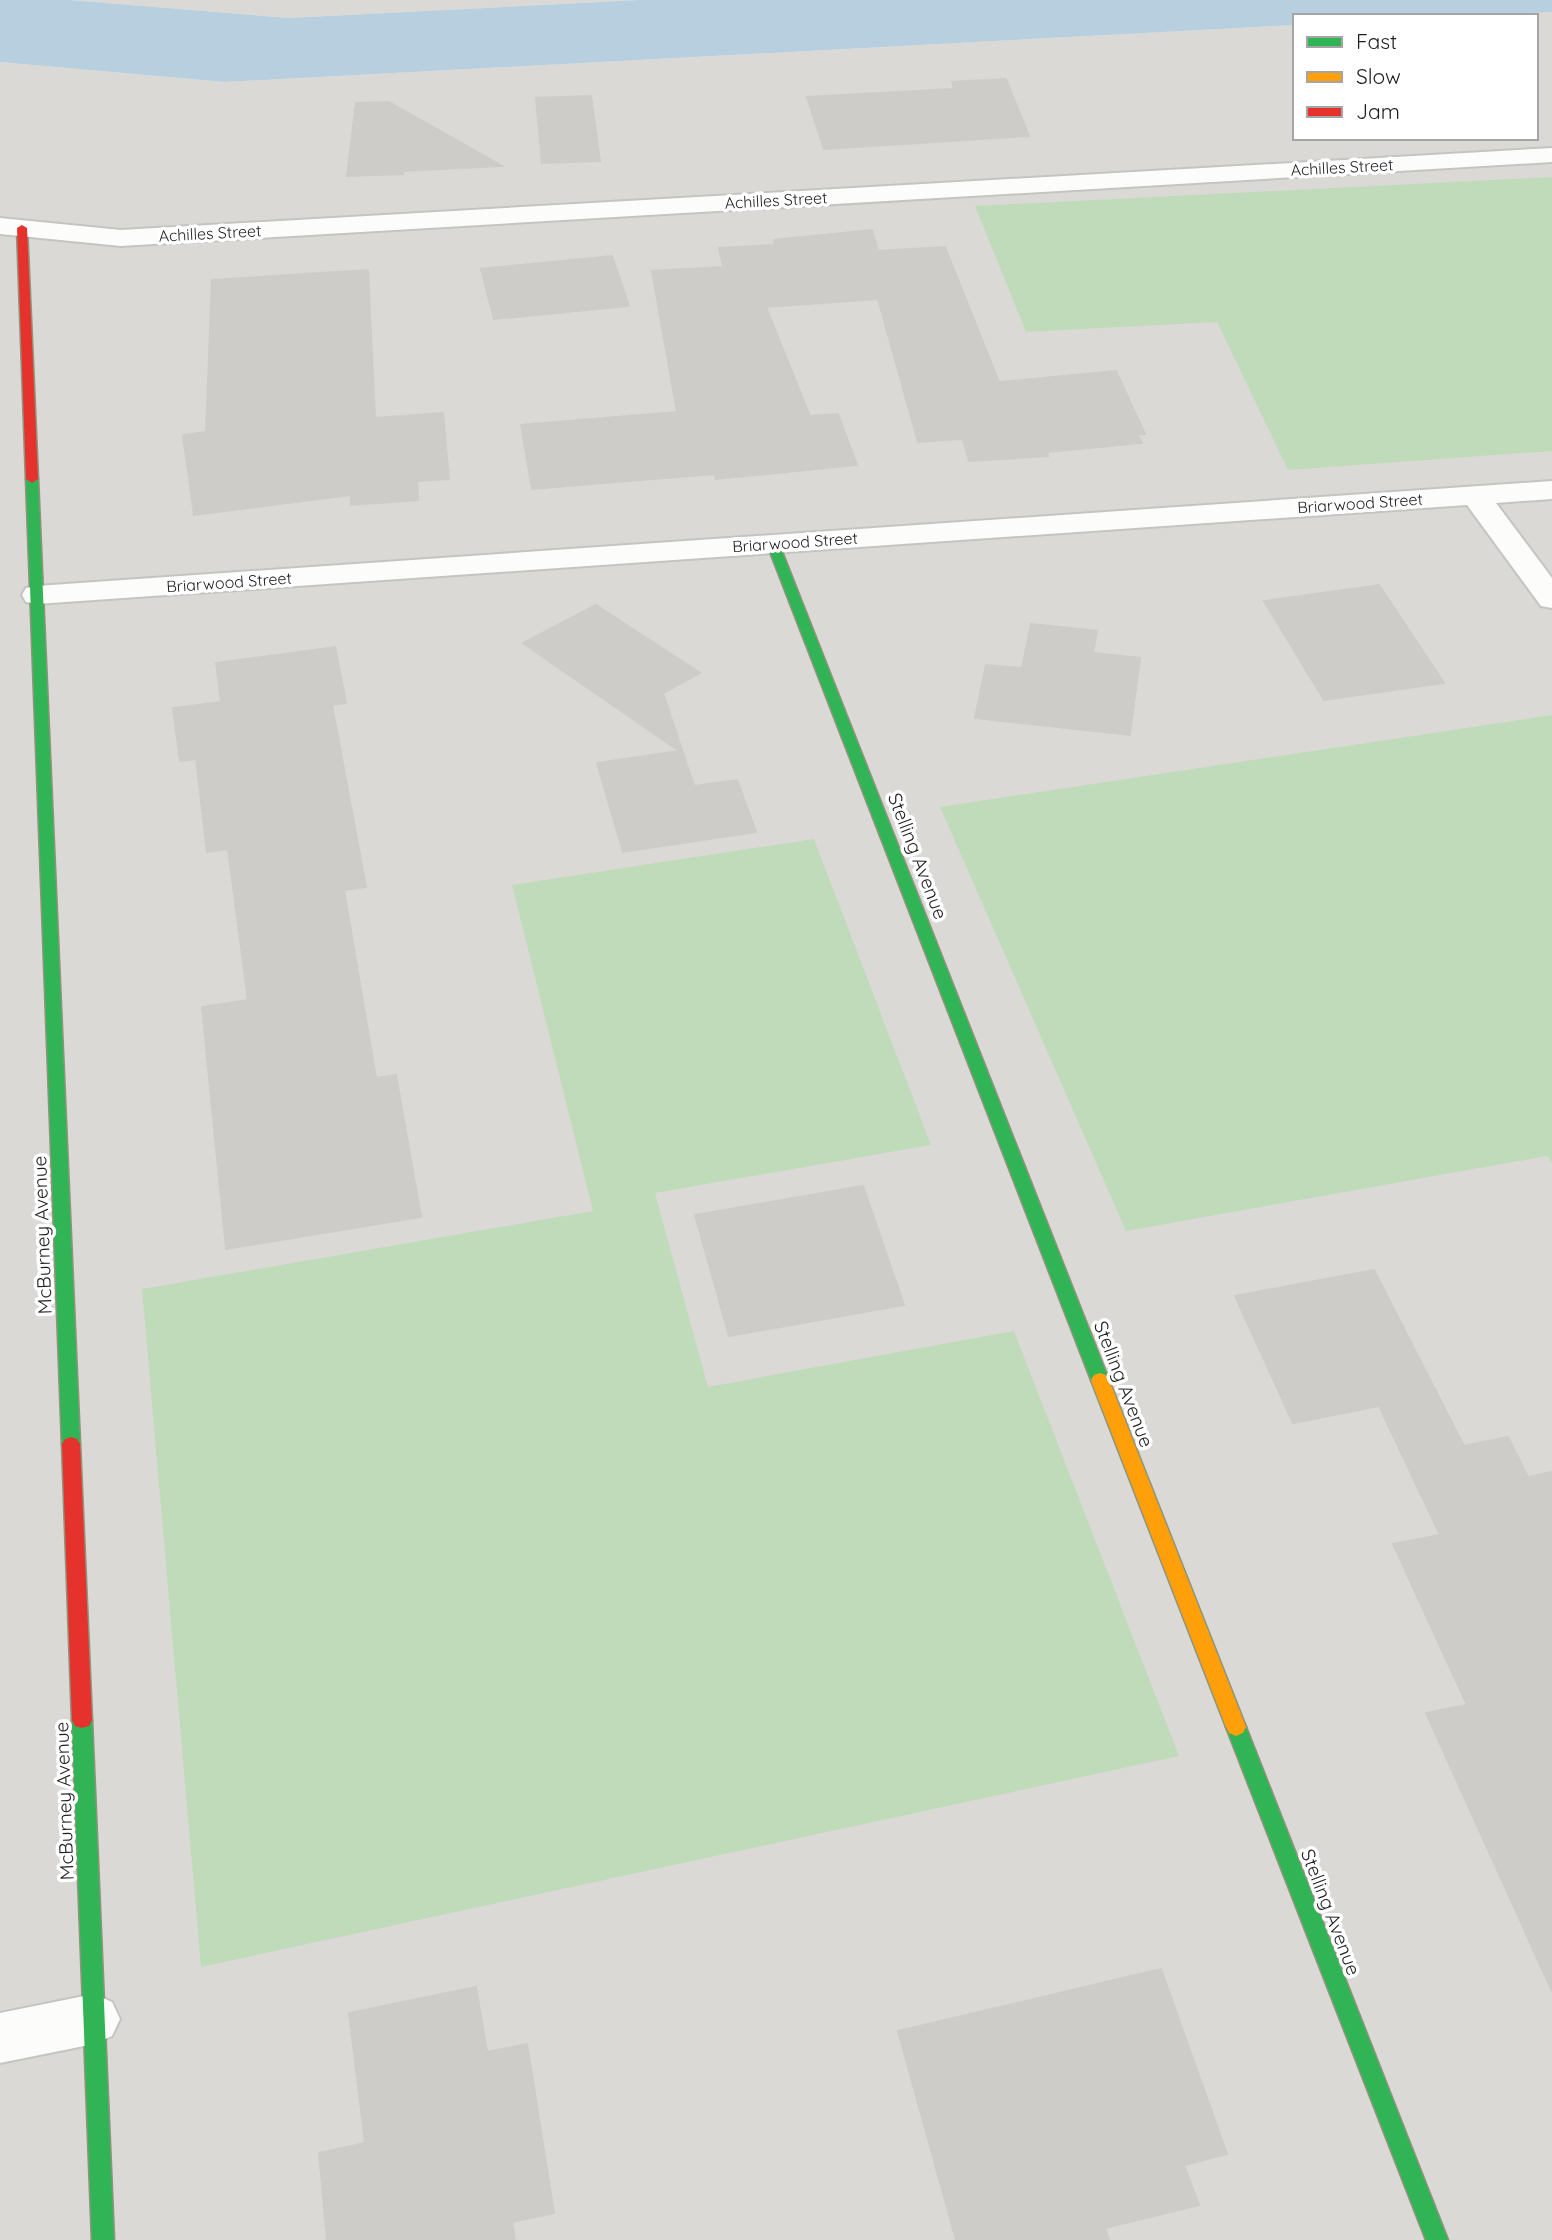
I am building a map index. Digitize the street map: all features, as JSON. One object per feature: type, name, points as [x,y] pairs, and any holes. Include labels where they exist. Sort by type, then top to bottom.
[{"type":"street","name":"Achilles Street","points":[[11,227],[121,238],[1552,155]]},
{"type":"street","name":"McBurney Avenue","points":[[11,227],[37,595],[103,2240]]},
{"type":"street","name":"Briarwood Street","points":[[37,595],[1552,490]]},
{"type":"street","points":[[1475,495],[1552,599]]},
{"type":"street","name":"Stelling Avenue","points":[[773,544],[1437,2240]]},
{"type":"street","points":[[0,2038],[94,2019]]},
{"type":"shaded area","points":[[69,0],[639,0],[289,18]]},
{"type":"shaded area","points":[[1552,12],[1552,2240],[0,2240],[0,62],[225,82],[1293,25],[1293,140],[1538,140],[1538,14],[1516,14]]},
{"type":"green space","points":[[1552,177],[1552,451],[1288,470],[1217,322],[1026,332],[975,206]]},
{"type":"green space","points":[[1552,715],[1552,1163],[1547,1156],[1126,1231],[940,807]]},
{"type":"green space","points":[[814,839],[931,1145],[655,1193],[708,1387],[1014,1331],[1179,1756],[201,1967],[142,1289],[593,1211],[512,885]]},
{"type":"water","points":[[0,0],[69,0],[289,18],[639,0],[1552,0],[1552,12],[1293,14],[1293,25],[225,82],[0,62]]},
{"type":"building","points":[[1006,79],[1029,136],[824,149],[807,97],[954,89],[952,82]]},
{"type":"building","points":[[591,96],[600,161],[542,163],[536,98]]},
{"type":"building","points":[[389,102],[502,166],[347,176],[356,103]]},
{"type":"building","points":[[872,230],[878,251],[945,247],[999,382],[1116,371],[1145,434],[1137,435],[1142,443],[1047,452],[1048,456],[969,461],[963,439],[918,442],[878,299],[766,307],[810,416],[838,414],[857,465],[716,479],[714,474],[532,489],[521,425],[677,412],[652,271],[723,267],[719,248],[775,245],[774,240]]},
{"type":"building","points":[[612,256],[629,306],[494,319],[481,269]]},
{"type":"building","points":[[368,270],[375,418],[443,413],[449,479],[417,481],[418,500],[351,505],[351,495],[194,515],[183,435],[206,432],[212,280]]},
{"type":"building","points":[[1379,585],[1444,683],[1324,700],[1264,601]]},
{"type":"building","points":[[596,605],[700,673],[663,693],[694,786],[737,780],[756,832],[623,852],[597,763],[679,751],[523,643]]},
{"type":"building","points":[[1031,624],[1097,631],[1093,653],[1140,658],[1130,735],[975,718],[986,665],[1022,668]]},
{"type":"building","points":[[335,647],[346,703],[332,705],[366,887],[344,890],[376,1078],[396,1075],[421,1217],[226,1249],[202,1007],[248,1000],[228,849],[207,852],[196,759],[180,761],[173,708],[221,702],[216,663]]},
{"type":"building","points":[[863,1186],[904,1305],[729,1336],[695,1215]]},
{"type":"building","points":[[1374,1270],[1464,1446],[1508,1437],[1528,1477],[1552,1472],[1552,1991],[1426,1713],[1467,1705],[1393,1544],[1440,1535],[1379,1406],[1293,1423],[1235,1296]]},
{"type":"building","points":[[1161,1969],[1227,2154],[1184,2165],[1199,2205],[1105,2228],[1109,2240],[956,2240],[898,2031]]},
{"type":"building","points":[[476,1987],[487,2052],[527,2044],[554,2213],[512,2222],[515,2240],[327,2240],[319,2153],[365,2143],[349,2013]]},
{"type":"traffic: fast","points":[[32,479],[71,1444]]},
{"type":"traffic: fast","points":[[773,544],[1100,1380]]},
{"type":"traffic: fast","points":[[82,1720],[103,2240]]},
{"type":"traffic: fast","points":[[1236,1727],[1437,2240]]},
{"type":"traffic: slow","points":[[1100,1380],[1236,1727]]},
{"type":"traffic: jam","points":[[22,228],[32,479]]},
{"type":"traffic: jam","points":[[71,1444],[82,1720]]}]
